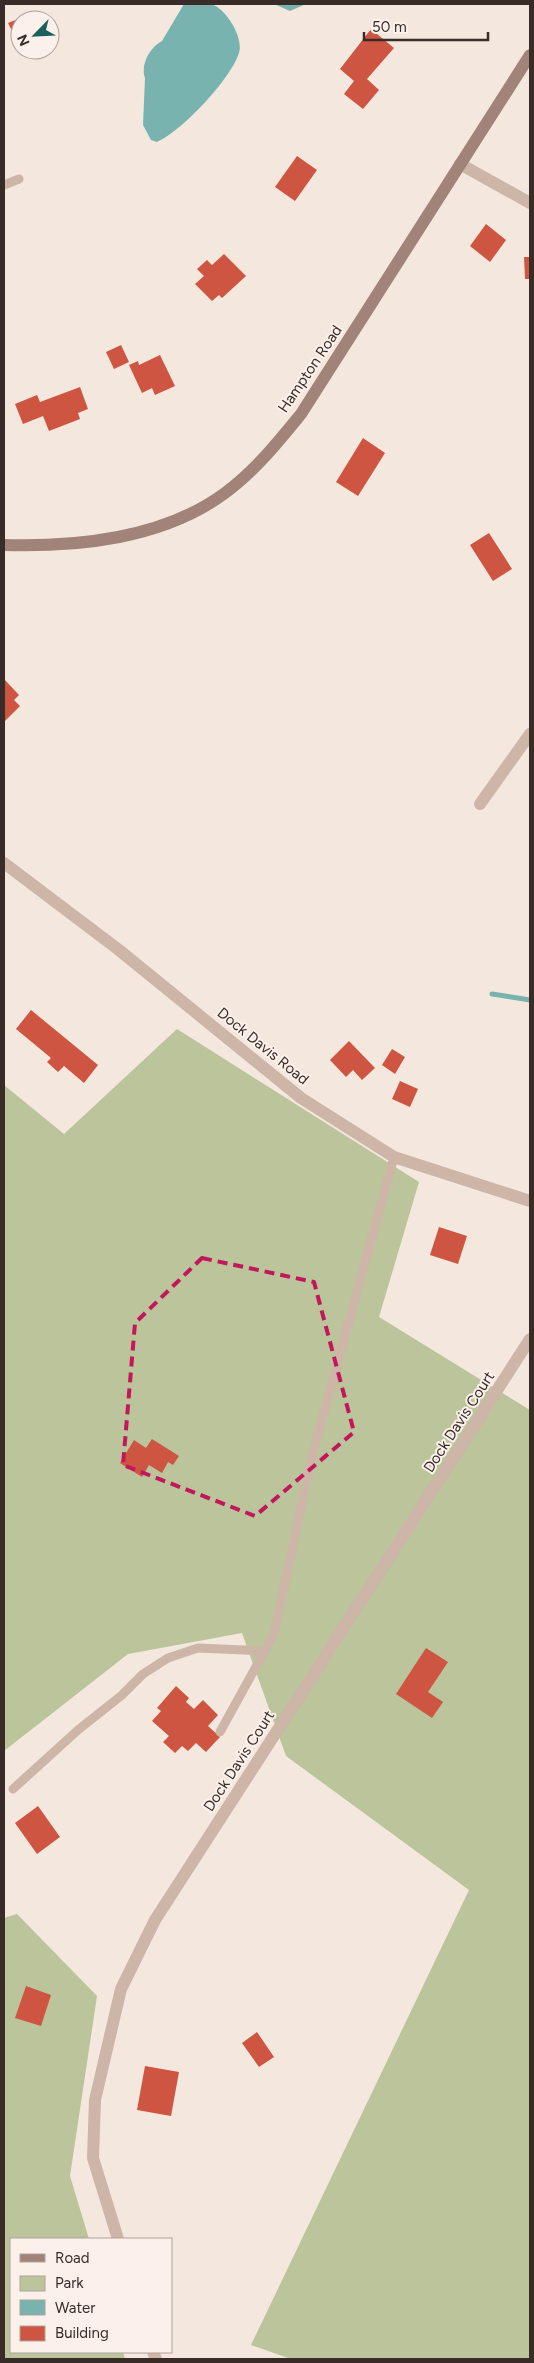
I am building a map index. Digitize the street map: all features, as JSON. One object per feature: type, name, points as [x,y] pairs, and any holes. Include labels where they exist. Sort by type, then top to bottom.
[{"type":"main road","name":"Hampton Road","points":[[4,545],[40,546],[98,541],[141,532],[181,518],[224,494],[264,459],[301,414],[530,55]]},
{"type":"street","points":[[460,164],[530,203]]},
{"type":"street","points":[[480,804],[530,734]]},
{"type":"street","name":"Dock Davis Road","points":[[4,863],[119,950],[301,1098],[394,1157],[530,1201]]},
{"type":"street","name":"Dock Davis Court","points":[[118,2238],[93,2158],[96,2100],[121,1989],[155,1920],[530,1339]]},
{"type":"lane","points":[[4,185],[19,179]]},
{"type":"lane","points":[[220,1732],[274,1634],[312,1456],[394,1157]]},
{"type":"lane","points":[[14,1789],[78,1730],[122,1695],[143,1674],[168,1658],[198,1648],[266,1651]]},
{"type":"highlighted area","points":[[202,1258],[314,1282],[354,1432],[255,1516],[123,1465],[135,1323]]},
{"type":"green space","points":[[177,1029],[419,1182],[379,1317],[530,1410],[530,2359],[291,2359],[251,2345],[469,1890],[286,1756],[242,1633],[128,1654],[4,1751],[4,1085],[64,1134]]},
{"type":"green space","points":[[17,1914],[97,1996],[70,2176],[89,2238],[10,2238],[10,2353],[123,2353],[125,2359],[4,2359],[4,1918]]},
{"type":"water","points":[[208,3],[222,11],[228,17],[236,32],[240,47],[239,53],[226,77],[204,104],[179,127],[157,142],[151,140],[143,125],[145,62],[154,47],[162,41],[184,4]]},
{"type":"water","points":[[274,4],[306,4],[290,11]]},
{"type":"building","points":[[371,29],[394,48],[367,79],[379,90],[363,109],[344,94],[354,81],[340,69]]},
{"type":"building","points":[[297,156],[317,170],[295,201],[275,187]]},
{"type":"building","points":[[486,224],[506,240],[490,262],[470,246]]},
{"type":"building","points":[[224,254],[246,276],[222,298],[219,295],[212,301],[195,284],[204,276],[197,269],[207,260],[212,265]]},
{"type":"building","points":[[524,257],[530,257],[530,279],[525,279]]},
{"type":"building","points":[[121,345],[129,362],[114,369],[106,352]]},
{"type":"building","points":[[160,355],[175,386],[155,395],[152,388],[142,393],[129,365],[138,361],[139,365]]},
{"type":"building","points":[[80,387],[88,409],[78,413],[80,419],[49,431],[43,416],[23,424],[15,404],[37,395],[40,402]]},
{"type":"building","points":[[363,438],[385,453],[358,496],[336,482]]},
{"type":"building","points":[[489,533],[512,569],[493,581],[470,545]]},
{"type":"building","points":[[4,679],[19,695],[14,700],[20,706],[4,722]]},
{"type":"building","points":[[31,1010],[98,1065],[84,1083],[64,1066],[58,1072],[47,1062],[51,1058],[16,1029]]},
{"type":"building","points":[[349,1041],[375,1068],[362,1080],[353,1070],[346,1077],[330,1060]]},
{"type":"building","points":[[392,1049],[405,1057],[395,1074],[382,1065]]},
{"type":"building","points":[[400,1081],[418,1089],[410,1107],[392,1099]]},
{"type":"building","points":[[439,1227],[467,1236],[458,1264],[430,1255]]},
{"type":"building","points":[[152,1439],[179,1456],[173,1465],[168,1462],[162,1473],[149,1465],[142,1477],[120,1463],[134,1440],[146,1448]]},
{"type":"building","points":[[426,1648],[448,1662],[428,1692],[443,1702],[432,1718],[396,1694]]},
{"type":"building","points":[[176,1686],[189,1698],[186,1702],[194,1709],[203,1700],[218,1715],[208,1726],[220,1737],[206,1752],[196,1743],[188,1751],[182,1746],[175,1753],[163,1742],[169,1736],[152,1721],[161,1711],[157,1708]]},
{"type":"building","points":[[38,1806],[60,1837],[37,1854],[15,1823]]},
{"type":"building","points":[[26,1986],[51,1995],[41,2026],[15,2018]]},
{"type":"building","points":[[257,2032],[274,2057],[259,2067],[242,2043]]},
{"type":"building","points":[[145,2066],[179,2072],[171,2116],[137,2110]]},
{"type":"waterway","points":[[492,994],[530,1000]]}]
